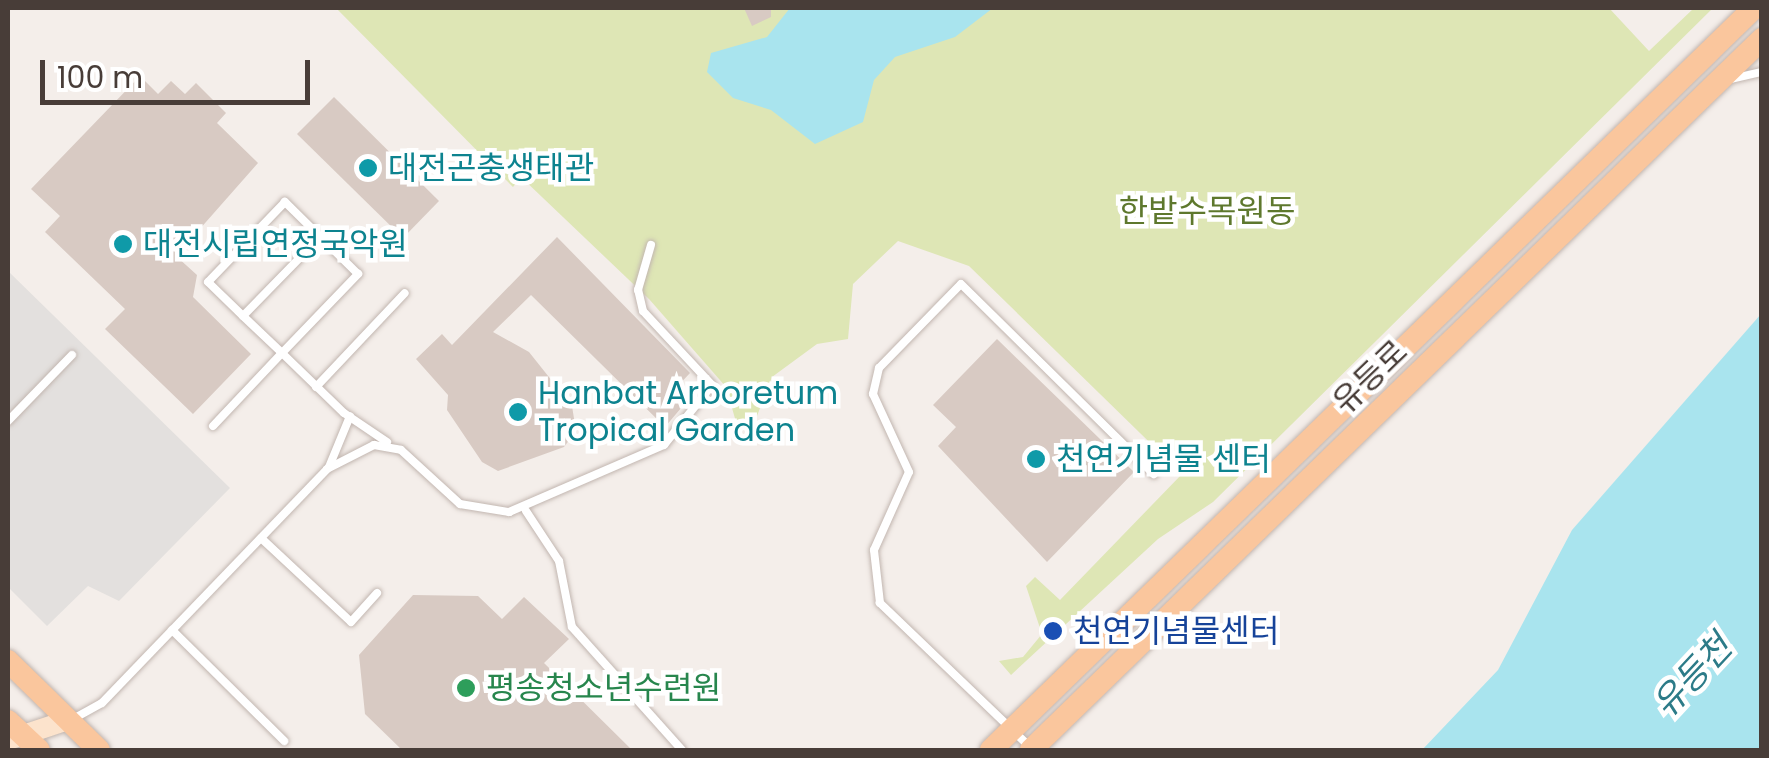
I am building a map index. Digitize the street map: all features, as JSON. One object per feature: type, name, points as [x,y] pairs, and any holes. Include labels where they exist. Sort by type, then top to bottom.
[{"type":"main road","name":"유등로","points":[[991,750],[1754,8]]},
{"type":"main road","name":"유등로","points":[[1031,749],[1762,39]]},
{"type":"main road","points":[[8,661],[99,750]]},
{"type":"main road","points":[[12,731],[68,720]]},
{"type":"main road","points":[[12,731],[39,750]]},
{"type":"lane","points":[[1714,88],[1762,72]]},
{"type":"lane","points":[[213,426],[282,353],[358,274],[284,202],[208,282],[282,353],[316,387],[460,504],[526,511],[645,459],[711,395],[708,376],[643,311],[638,290],[651,245]]},
{"type":"lane","points":[[243,316],[320,237]]},
{"type":"lane","points":[[1031,749],[893,620],[874,588],[874,550],[909,472],[874,394],[879,368],[961,284],[1154,474]]},
{"type":"lane","points":[[316,387],[405,293]]},
{"type":"lane","points":[[8,421],[72,355]]},
{"type":"lane","points":[[68,720],[98,706],[327,469],[350,416]]},
{"type":"lane","points":[[327,469],[387,442]]},
{"type":"lane","points":[[526,511],[559,562],[572,627],[682,750]]},
{"type":"lane","points":[[261,538],[351,622],[377,592]]},
{"type":"lane","points":[[172,630],[284,742]]},
{"type":"green space","name":"한밭수목원동","points":[[336,8],[1609,8],[1649,51],[1694,8],[1713,8],[1213,502],[1158,539],[1011,675],[999,661],[1023,657],[1042,634],[1026,586],[1035,577],[1060,600],[1182,474],[969,266],[898,241],[853,284],[848,339],[817,344],[772,377],[757,416],[738,429],[726,387],[649,299],[521,177],[513,187]]},
{"type":"shaded area","points":[[8,271],[230,488],[119,601],[88,586],[47,626],[8,587]]},
{"type":"water","points":[[790,8],[993,8],[955,37],[895,57],[874,80],[863,122],[815,144],[771,110],[733,98],[707,72],[711,53],[767,37]]},
{"type":"water","name":"유등천","points":[[1761,314],[1761,750],[1422,750],[1498,670],[1572,530]]},
{"type":"building","points":[[744,8],[771,8],[771,17],[752,26]]},
{"type":"building","name":"대전시립연정국악원","points":[[140,76],[158,94],[171,81],[185,94],[196,83],[226,113],[217,123],[258,163],[176,256],[197,275],[193,297],[251,354],[193,414],[105,329],[125,309],[45,232],[60,216],[31,189]]},
{"type":"building","name":"대전곤충생태관","points":[[334,97],[439,201],[403,238],[297,134]]},
{"type":"building","points":[[557,237],[690,373],[676,388],[687,401],[665,427],[531,295],[493,332],[529,352],[572,406],[576,431],[564,447],[498,471],[482,462],[447,410],[448,395],[416,359],[442,334],[452,345]]},
{"type":"building","name":"천연기념물 센터","points":[[997,339],[1134,472],[1047,562],[938,446],[956,427],[933,405]]},
{"type":"building","name":"평송청소년수련원","points":[[413,595],[478,596],[502,619],[524,597],[569,639],[544,663],[632,750],[402,750],[365,714],[359,655]]},
{"type":"place","name":"대전곤충생태관","points":[[368,168]]},
{"type":"place","name":"대전시립연정국악원","points":[[123,244]]},
{"type":"place","name":"Hanbat Arboretum Tropical Garden","points":[[518,412]]},
{"type":"place","name":"천연기념물 센터","points":[[1036,459]]},
{"type":"place","name":"천연기념물센터","points":[[1053,631]]},
{"type":"place","name":"평송청소년수련원","points":[[466,688]]}]
